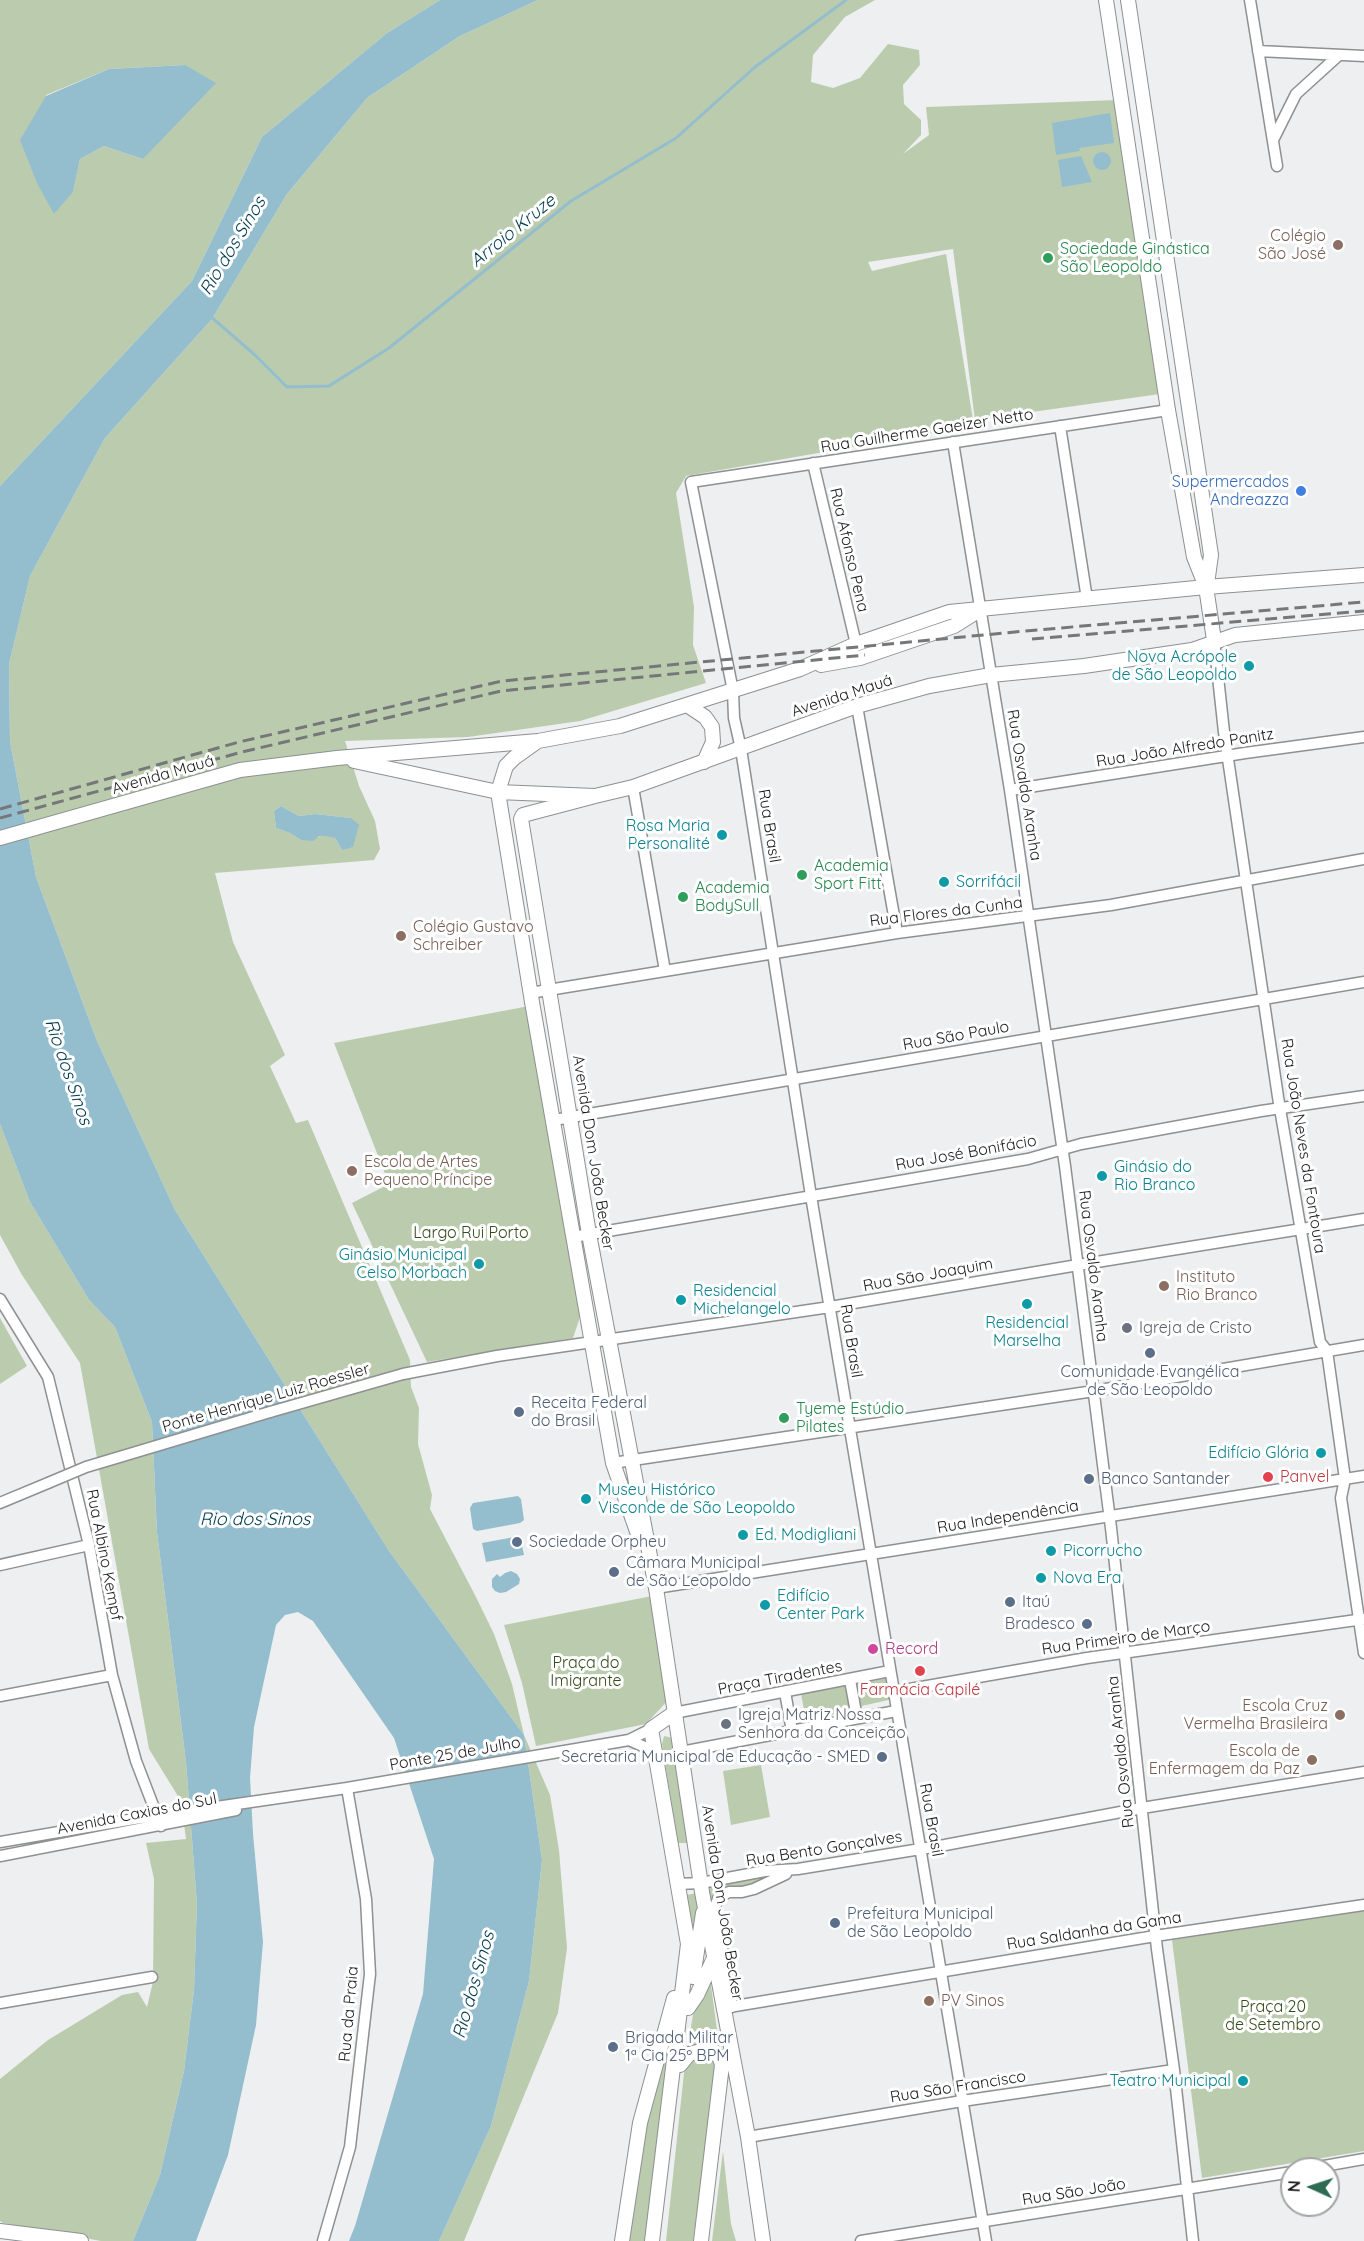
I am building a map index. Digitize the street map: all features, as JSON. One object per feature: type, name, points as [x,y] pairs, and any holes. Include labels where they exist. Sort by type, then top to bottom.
[{"type":"main road","points":[[1106,0],[1168,410],[1194,557],[1206,586],[1214,640]]},
{"type":"main road","points":[[1128,0],[1211,555],[1206,586]]},
{"type":"main road","points":[[1137,204],[1157,200]]},
{"type":"main road","name":"Avenida Mauá","points":[[0,838],[240,770],[337,758],[538,741],[620,726],[800,669],[856,644],[949,612],[1206,586],[1364,575]]},
{"type":"main road","name":"Avenida Mauá","points":[[800,669],[870,654],[954,626],[980,610]]},
{"type":"main road","name":"Avenida Mauá","points":[[337,758],[498,792],[595,796],[633,787],[857,706],[929,686],[992,675],[1084,666],[1192,650],[1235,634],[1364,621]]},
{"type":"main road","points":[[687,705],[705,717],[712,727],[713,742],[704,762]]},
{"type":"main road","points":[[498,792],[506,766],[538,741]]},
{"type":"main road","name":"Avenida Dom João Becker","points":[[498,792],[530,993],[614,1463],[637,1533],[652,1569]]},
{"type":"main road","name":"Avenida Dom João Becker","points":[[595,796],[521,817],[589,1234],[656,1588],[701,1883],[714,1958],[727,2008],[763,2241]]},
{"type":"main road","points":[[651,1729],[674,1713]]},
{"type":"main road","points":[[651,1729],[668,1730],[681,1752]]},
{"type":"main road","points":[[651,1729],[687,1944],[652,2241]]},
{"type":"main road","points":[[675,1864],[680,1855],[697,1856]]},
{"type":"main road","points":[[660,2241],[680,2065],[705,1904]]},
{"type":"main road","points":[[688,2008],[697,1995],[714,1958],[720,1934]]},
{"type":"main road","points":[[622,2241],[639,2123],[687,1953]]},
{"type":"main road","points":[[680,2065],[689,2054],[705,2050],[714,2052],[720,2058],[722,2065],[701,2241]]},
{"type":"main road","points":[[0,2231],[81,2241]]},
{"type":"street","points":[[1250,0],[1276,166]]},
{"type":"street","points":[[1258,51],[1364,56]]},
{"type":"street","points":[[1272,141],[1296,94],[1339,55]]},
{"type":"street","name":"Rua Guilherme Gaeizer Netto","points":[[691,482],[1168,410]]},
{"type":"street","points":[[1060,426],[1087,599]]},
{"type":"street","name":"Rua Osvaldo Aranha","points":[[953,442],[1010,790],[1078,1265],[1110,1516],[1155,1936],[1193,2241]]},
{"type":"street","name":"Rua Afonso Pena","points":[[813,463],[856,644]]},
{"type":"street","name":"Rua Brasil","points":[[691,482],[733,691],[734,718],[741,749],[811,1196],[986,2241]]},
{"type":"street","name":"Rua João Neves da Fontoura","points":[[1214,640],[1227,756],[1280,1108],[1320,1342],[1327,1351],[1345,1479],[1341,1498],[1361,1620],[1364,1653]]},
{"type":"street","points":[[857,706],[897,933]]},
{"type":"street","name":"Rua João Alfredo Panitz","points":[[1010,790],[1364,737]]},
{"type":"street","points":[[633,787],[665,971]]},
{"type":"street","name":"Rua Flores da Cunha","points":[[530,993],[897,933],[1111,906],[1364,859]]},
{"type":"street","name":"Rua São Paulo","points":[[554,1120],[1364,982]]},
{"type":"street","name":"Rua José Bonifácio","points":[[573,1237],[1028,1159],[1082,1144],[1280,1108],[1364,1096]]},
{"type":"street","name":"Rua São Joaquim","points":[[497,1356],[831,1307],[1302,1228],[1364,1220]]},
{"type":"street","name":"Rua Albino Kempf","points":[[0,1299],[48,1377],[89,1545],[112,1675],[136,1761],[160,1820]]},
{"type":"street","points":[[614,1463],[1094,1391],[1364,1345]]},
{"type":"street","name":"Ponte Henrique Luiz Roessler","points":[[0,1503],[87,1467],[338,1392],[403,1374],[497,1356]]},
{"type":"street","name":"Rua Independência","points":[[656,1588],[1364,1476]]},
{"type":"street","points":[[0,1565],[89,1545]]},
{"type":"street","name":"Rua Primeiro de Março","points":[[893,1692],[1125,1653],[1361,1620]]},
{"type":"street","name":"Praça Tiradentes","points":[[674,1713],[890,1671]]},
{"type":"street","points":[[0,1696],[112,1675]]},
{"type":"street","points":[[850,1680],[857,1718]]},
{"type":"street","points":[[785,1692],[792,1731]]},
{"type":"street","points":[[681,1752],[896,1711]]},
{"type":"street","points":[[629,1740],[651,1729]]},
{"type":"street","points":[[629,1740],[656,1752]]},
{"type":"street","name":"Ponte 25 de Julho","points":[[369,1784],[629,1740]]},
{"type":"street","name":"Rua Bento Gonçalves","points":[[678,1884],[701,1883],[765,1871],[798,1869],[921,1849],[1142,1808],[1364,1772]]},
{"type":"street","name":"Avenida Caxias do Sul","points":[[0,1842],[160,1820],[369,1784]]},
{"type":"street","name":"Rua da Praia","points":[[323,2241],[350,2147],[370,1974],[366,1899],[347,1788]]},
{"type":"street","name":"Avenida Caxias do Sul","points":[[0,1856],[160,1820]]},
{"type":"street","points":[[727,2008],[728,1985],[715,1906],[719,1897],[754,1889],[778,1876],[798,1869]]},
{"type":"street","name":"Rua Saldanha da Gama","points":[[727,2008],[1155,1936],[1364,1905]]},
{"type":"street","points":[[0,2003],[152,1977]]},
{"type":"street","points":[[728,1985],[735,1995],[749,2004]]},
{"type":"street","name":"Rua São Francisco","points":[[748,2137],[962,2101],[1173,2070]]},
{"type":"street","points":[[1340,2163],[1364,2159]]},
{"type":"street","name":"Rua São João","points":[[861,2241],[1280,2174]]},
{"type":"green space","points":[[0,0],[440,0],[387,33],[262,137],[192,281],[0,486]],"holes":[[[185,65],[143,159],[104,146],[80,159],[73,191],[54,213],[46,95],[109,69]]]},
{"type":"green space","points":[[538,0],[875,0],[845,17],[813,55],[811,82],[833,88],[860,78],[888,44],[919,50],[920,65],[903,85],[904,104],[921,120],[921,135],[903,154],[929,135],[926,107],[1118,100],[1160,394],[975,420],[953,249],[868,262],[872,271],[946,254],[974,426],[686,476],[676,493],[694,607],[693,645],[706,683],[580,721],[468,737],[345,741],[359,786],[375,821],[380,849],[374,860],[215,873],[233,942],[285,1055],[270,1066],[296,1123],[308,1120],[410,1360],[411,1387],[419,1408],[418,1444],[432,1495],[430,1509],[494,1634],[512,1684],[524,1735],[389,1551],[175,1210],[97,1041],[36,877],[10,742],[9,664],[30,576],[105,438],[212,319],[287,194],[367,98],[460,36]],"holes":[[[281,806],[299,816],[315,814],[351,818],[342,850],[335,838],[326,835],[301,840],[276,828],[274,811]]]},
{"type":"green space","name":"Largo Rui Porto","points":[[529,1006],[579,1297],[579,1320],[573,1338],[427,1362],[352,1203],[389,1184],[334,1043]]},
{"type":"green space","points":[[0,1124],[30,1202],[89,1300],[115,1327],[152,1422],[157,1532],[186,1762],[197,1904],[194,1990],[184,2071],[160,2175],[133,2241],[101,2241],[0,2221],[0,2079],[48,2040],[122,1995],[138,1992],[147,2007],[153,1982],[154,1879],[146,1843],[186,1839],[181,1801],[149,1749],[80,1363],[22,1275],[0,1235]]},
{"type":"green space","points":[[0,1318],[27,1366],[0,1384]]},
{"type":"green space","name":"Praça do Imigrante","points":[[652,1596],[670,1698],[646,1724],[536,1746],[522,1683],[504,1625]]},
{"type":"green space","points":[[888,1678],[893,1699],[857,1707],[853,1685]]},
{"type":"green space","points":[[846,1685],[852,1711],[806,1720],[801,1694]]},
{"type":"green space","points":[[524,1735],[550,1795],[559,1850],[567,1948],[558,2013],[464,2241],[439,2241],[491,2126],[529,1981],[542,1860]]},
{"type":"green space","points":[[664,1736],[673,1738],[691,1843],[678,1843],[662,1744]]},
{"type":"green space","points":[[761,1765],[770,1817],[731,1825],[723,1771]]},
{"type":"green space","points":[[781,1872],[754,1885],[732,1889],[712,1908],[709,1885]]},
{"type":"green space","points":[[697,1893],[698,1900],[691,1947],[681,1896]]},
{"type":"green space","name":"Praça 20 de Setembro","points":[[1364,1911],[1364,2151],[1328,2157],[1280,2157],[1280,2165],[1202,2178],[1172,1940]]},
{"type":"green space","points":[[710,1978],[719,2045],[700,2043],[687,2050],[694,2009]]},
{"type":"green space","points":[[679,1992],[646,2241],[626,2241],[638,2153]]},
{"type":"green space","points":[[707,2054],[714,2060],[716,2069],[693,2241],[666,2241],[684,2073],[688,2062],[696,2055]]},
{"type":"green space","points":[[723,2151],[731,2224],[736,2241],[712,2241]]},
{"type":"water","name":"Rio dos Sinos","points":[[440,0],[538,0],[460,36],[367,98],[287,194],[212,319],[105,438],[30,576],[9,664],[10,742],[36,877],[97,1041],[175,1210],[389,1551],[524,1735],[542,1860],[529,1981],[491,2126],[439,2241],[349,2241],[423,1994],[434,1859],[394,1738],[313,1621],[298,1612],[285,1615],[276,1625],[254,1727],[250,1778],[263,1942],[256,2025],[228,2155],[196,2241],[133,2241],[160,2175],[184,2071],[194,1990],[197,1904],[186,1762],[157,1532],[152,1422],[115,1327],[89,1300],[30,1202],[0,1124],[0,486],[192,281],[262,137],[387,33]]},
{"type":"water","points":[[185,65],[216,83],[143,159],[104,146],[80,159],[73,192],[54,214],[37,183],[20,140],[46,96],[109,69]]},
{"type":"water","points":[[1110,113],[1114,143],[1079,148],[1080,151],[1056,155],[1052,123]]},
{"type":"water","points":[[1102,152],[1108,155],[1111,161],[1108,167],[1102,170],[1096,167],[1093,161],[1096,155]]},
{"type":"water","points":[[1081,156],[1092,182],[1062,187],[1058,160]]},
{"type":"water","points":[[281,806],[299,816],[315,814],[351,818],[359,825],[353,847],[342,850],[335,838],[326,836],[319,836],[313,841],[301,840],[276,828],[274,811]]},
{"type":"water","points":[[518,1496],[521,1499],[524,1520],[520,1523],[477,1531],[473,1529],[470,1508],[473,1503]]},
{"type":"water","points":[[520,1536],[524,1555],[486,1562],[482,1543]]},
{"type":"water","points":[[511,1571],[517,1574],[520,1579],[519,1584],[506,1592],[495,1591],[492,1587],[492,1579],[497,1574],[500,1577]]},
{"type":"waterway","name":"Arroio Kruze","points":[[210,316],[255,355],[287,387],[329,386],[389,348],[571,201],[676,138],[755,67],[846,0]]},
{"type":"railway","points":[[0,809],[239,742],[502,681],[1025,631],[1364,602]]},
{"type":"railway","points":[[1032,639],[1364,611]]},
{"type":"railway","points":[[0,818],[242,752],[501,691],[865,655]]},
{"type":"place","name":"Colégio São José","points":[[1338,245]]},
{"type":"place","name":"Sociedade Ginástica São Leopoldo","points":[[1048,258]]},
{"type":"place","name":"Supermercados Andreazza","points":[[1301,491]]},
{"type":"place","name":"Nova Acrópole de São Leopoldo","points":[[1249,666]]},
{"type":"place","name":"Rosa Maria Personalité","points":[[722,835]]},
{"type":"place","name":"Academia Sport Fitt","points":[[802,875]]},
{"type":"place","name":"Sorrifácil","points":[[944,882]]},
{"type":"place","name":"Academia BodySull","points":[[683,897]]},
{"type":"place","name":"Colégio Gustavo Schreiber","points":[[401,936]]},
{"type":"place","name":"Escola de Artes Pequeno Príncipe","points":[[352,1171]]},
{"type":"place","name":"Ginásio do Rio Branco","points":[[1102,1176]]},
{"type":"place","name":"Ginásio Municipal Celso Morbach","points":[[479,1264]]},
{"type":"place","name":"Instituto Rio Branco","points":[[1164,1286]]},
{"type":"place","name":"Residencial Michelangelo","points":[[681,1300]]},
{"type":"place","name":"Residencial Marselha","points":[[1027,1304]]},
{"type":"place","name":"Igreja de Cristo","points":[[1127,1328]]},
{"type":"place","name":"Comunidade Evangélica de São Leopoldo","points":[[1150,1353]]},
{"type":"place","name":"Receita Federal do Brasil","points":[[519,1412]]},
{"type":"place","name":"Tyeme Estúdio Pilates","points":[[784,1418]]},
{"type":"place","name":"Edifício Glória","points":[[1321,1453]]},
{"type":"place","name":"Panvel","points":[[1268,1477]]},
{"type":"place","name":"Banco Santander","points":[[1089,1479]]},
{"type":"place","name":"Museu Histórico Visconde de São Leopoldo","points":[[586,1499]]},
{"type":"place","name":"Ed. Modigliani","points":[[743,1535]]},
{"type":"place","name":"Sociedade Orpheu","points":[[517,1542]]},
{"type":"place","name":"Picorrucho","points":[[1051,1551]]},
{"type":"place","name":"Câmara Municipal de São Leopoldo","points":[[614,1572]]},
{"type":"place","name":"Nova Era","points":[[1041,1578]]},
{"type":"place","name":"Itaú","points":[[1010,1602]]},
{"type":"place","name":"Edifício Center Park","points":[[765,1605]]},
{"type":"place","name":"Bradesco","points":[[1087,1624]]},
{"type":"place","name":"Record","points":[[873,1649]]},
{"type":"place","name":"Farmácia Capilé","points":[[920,1671]]},
{"type":"place","name":"Escola Cruz Vermelha Brasileira","points":[[1340,1715]]},
{"type":"place","name":"Igreja Matriz Nossa Senhora da Conceição","points":[[726,1724]]},
{"type":"place","name":"Secretaria Municipal de Educação - SMED","points":[[882,1757]]},
{"type":"place","name":"Escola de Enfermagem da Paz","points":[[1312,1760]]},
{"type":"place","name":"Prefeitura Municipal de São Leopoldo","points":[[835,1923]]},
{"type":"place","name":"PV Sinos","points":[[929,2001]]},
{"type":"place","name":"Brigada Militar 1ª Cia 25º BPM","points":[[613,2047]]},
{"type":"place","name":"Teatro Municipal","points":[[1243,2081]]}]
